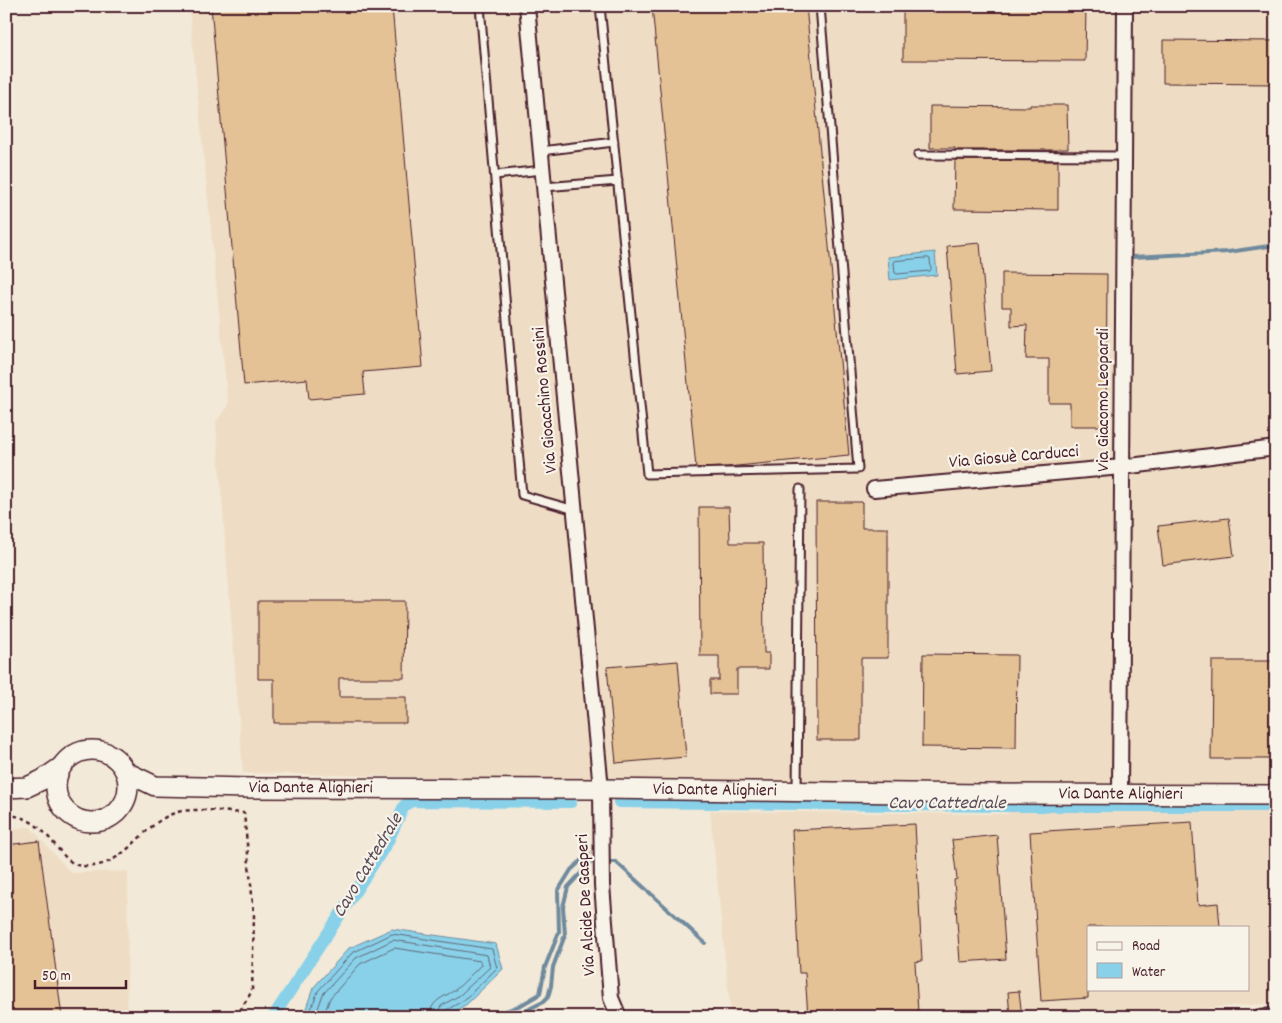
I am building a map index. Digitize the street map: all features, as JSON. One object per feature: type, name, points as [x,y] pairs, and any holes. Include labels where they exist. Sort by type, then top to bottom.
[{"type":"main road","points":[[6,788],[28,787],[61,767],[71,756],[78,752],[97,750],[108,753],[117,759],[126,772],[128,781],[127,798],[123,806],[116,814],[105,820],[93,823],[75,819],[64,810],[56,793],[56,783],[61,767]]},
{"type":"main road","name":"Via Dante Alighieri","points":[[126,772],[155,786]]},
{"type":"main road","name":"Via Dante Alighieri","points":[[127,798],[155,786],[1276,795]]},
{"type":"main road","points":[[28,787],[59,802]]},
{"type":"street","name":"Via Gioacchino Rossini","points":[[527,6],[602,790]]},
{"type":"street","name":"Via Giacomo Leopardi","points":[[1120,794],[1125,6]]},
{"type":"street","name":"Via Giosuè Carducci","points":[[874,489],[1122,467],[1276,448]]},
{"type":"street","name":"Via Alcide De Gasperi","points":[[602,790],[602,862],[611,998],[620,1017]]},
{"type":"street","points":[[1260,1017],[1276,1016]]},
{"type":"lane","points":[[480,6],[522,496],[575,510]]},
{"type":"lane","points":[[600,6],[647,474],[858,469],[820,6]]},
{"type":"lane","points":[[541,151],[614,142]]},
{"type":"lane","points":[[918,155],[1124,156]]},
{"type":"lane","points":[[495,175],[543,170]]},
{"type":"lane","points":[[544,187],[618,181]]},
{"type":"lane","points":[[797,792],[800,489]]},
{"type":"path","points":[[6,815],[34,822],[51,838],[64,857],[80,867],[106,864],[132,847],[157,822],[172,813],[188,810],[244,813],[254,915],[252,992],[236,1017]]},
{"type":"shaded area","points":[[189,6],[1276,6],[1276,1003],[1087,1017],[731,1017],[710,811],[1008,814],[1009,786],[557,780],[243,773],[216,422],[228,405]]},
{"type":"shaded area","points":[[30,827],[71,873],[128,871],[127,1017],[6,1017],[6,829]]},
{"type":"water","points":[[935,252],[937,275],[890,280],[888,257]]},
{"type":"water","points":[[392,929],[496,944],[503,969],[467,1004],[445,1017],[303,1017],[313,988],[349,948]]},
{"type":"building","points":[[211,6],[392,6],[423,367],[363,372],[365,394],[309,399],[307,379],[244,385]]},
{"type":"building","points":[[652,6],[806,6],[849,455],[727,467],[696,468]]},
{"type":"building","points":[[903,6],[1086,6],[1085,61],[903,60]]},
{"type":"building","points":[[1163,40],[1276,41],[1276,84],[1163,83]]},
{"type":"building","points":[[1030,105],[1067,105],[1068,149],[955,150],[955,148],[930,148],[930,106],[1030,107]]},
{"type":"building","points":[[955,160],[1058,161],[1058,210],[954,209]]},
{"type":"building","points":[[980,243],[991,371],[957,374],[947,246]]},
{"type":"building","points":[[1002,273],[1107,274],[1106,426],[1070,426],[1070,403],[1049,403],[1049,359],[1026,359],[1027,325],[1011,326],[1011,307],[1002,307]]},
{"type":"building","points":[[816,502],[862,502],[862,528],[888,528],[888,658],[861,658],[861,740],[817,740]]},
{"type":"building","points":[[699,507],[729,507],[730,543],[763,543],[764,653],[769,653],[769,669],[737,669],[737,694],[710,694],[710,680],[719,680],[719,656],[700,656]]},
{"type":"building","points":[[1229,518],[1234,556],[1163,565],[1158,526]]},
{"type":"building","points":[[258,601],[405,601],[404,678],[339,678],[339,697],[406,697],[406,723],[274,723],[274,679],[258,679]]},
{"type":"building","points":[[923,654],[1017,655],[1016,748],[922,747]]},
{"type":"building","points":[[678,661],[686,757],[616,763],[607,667]]},
{"type":"building","points":[[1212,661],[1276,661],[1276,759],[1211,759]]},
{"type":"building","points":[[1192,822],[1198,905],[1218,903],[1220,926],[1087,926],[1088,998],[1041,1001],[1030,832]]},
{"type":"building","points":[[915,824],[922,961],[915,962],[918,1012],[808,1017],[805,973],[799,973],[792,830]]},
{"type":"building","points":[[997,835],[1006,959],[960,962],[954,880],[957,879],[952,840]]},
{"type":"building","points":[[39,841],[62,1017],[6,1017],[6,845]]},
{"type":"building","points":[[1019,991],[1022,1017],[1010,1017],[1008,992]]},
{"type":"waterway","points":[[1133,257],[1228,252],[1276,245]]},
{"type":"waterway","name":"Cavo Cattedrale","points":[[273,1017],[387,843],[404,806],[411,801],[571,802]]},
{"type":"waterway","name":"Cavo Cattedrale","points":[[619,802],[1009,806],[1276,806]]},
{"type":"waterway","points":[[490,1017],[521,1005],[540,994],[545,967],[559,932],[558,891],[571,870],[589,853]]},
{"type":"waterway","points":[[513,1017],[543,1002],[548,997],[553,967],[565,935],[563,907],[568,887],[591,862],[598,862]]},
{"type":"waterway","points":[[605,862],[616,862],[705,943]]}]
